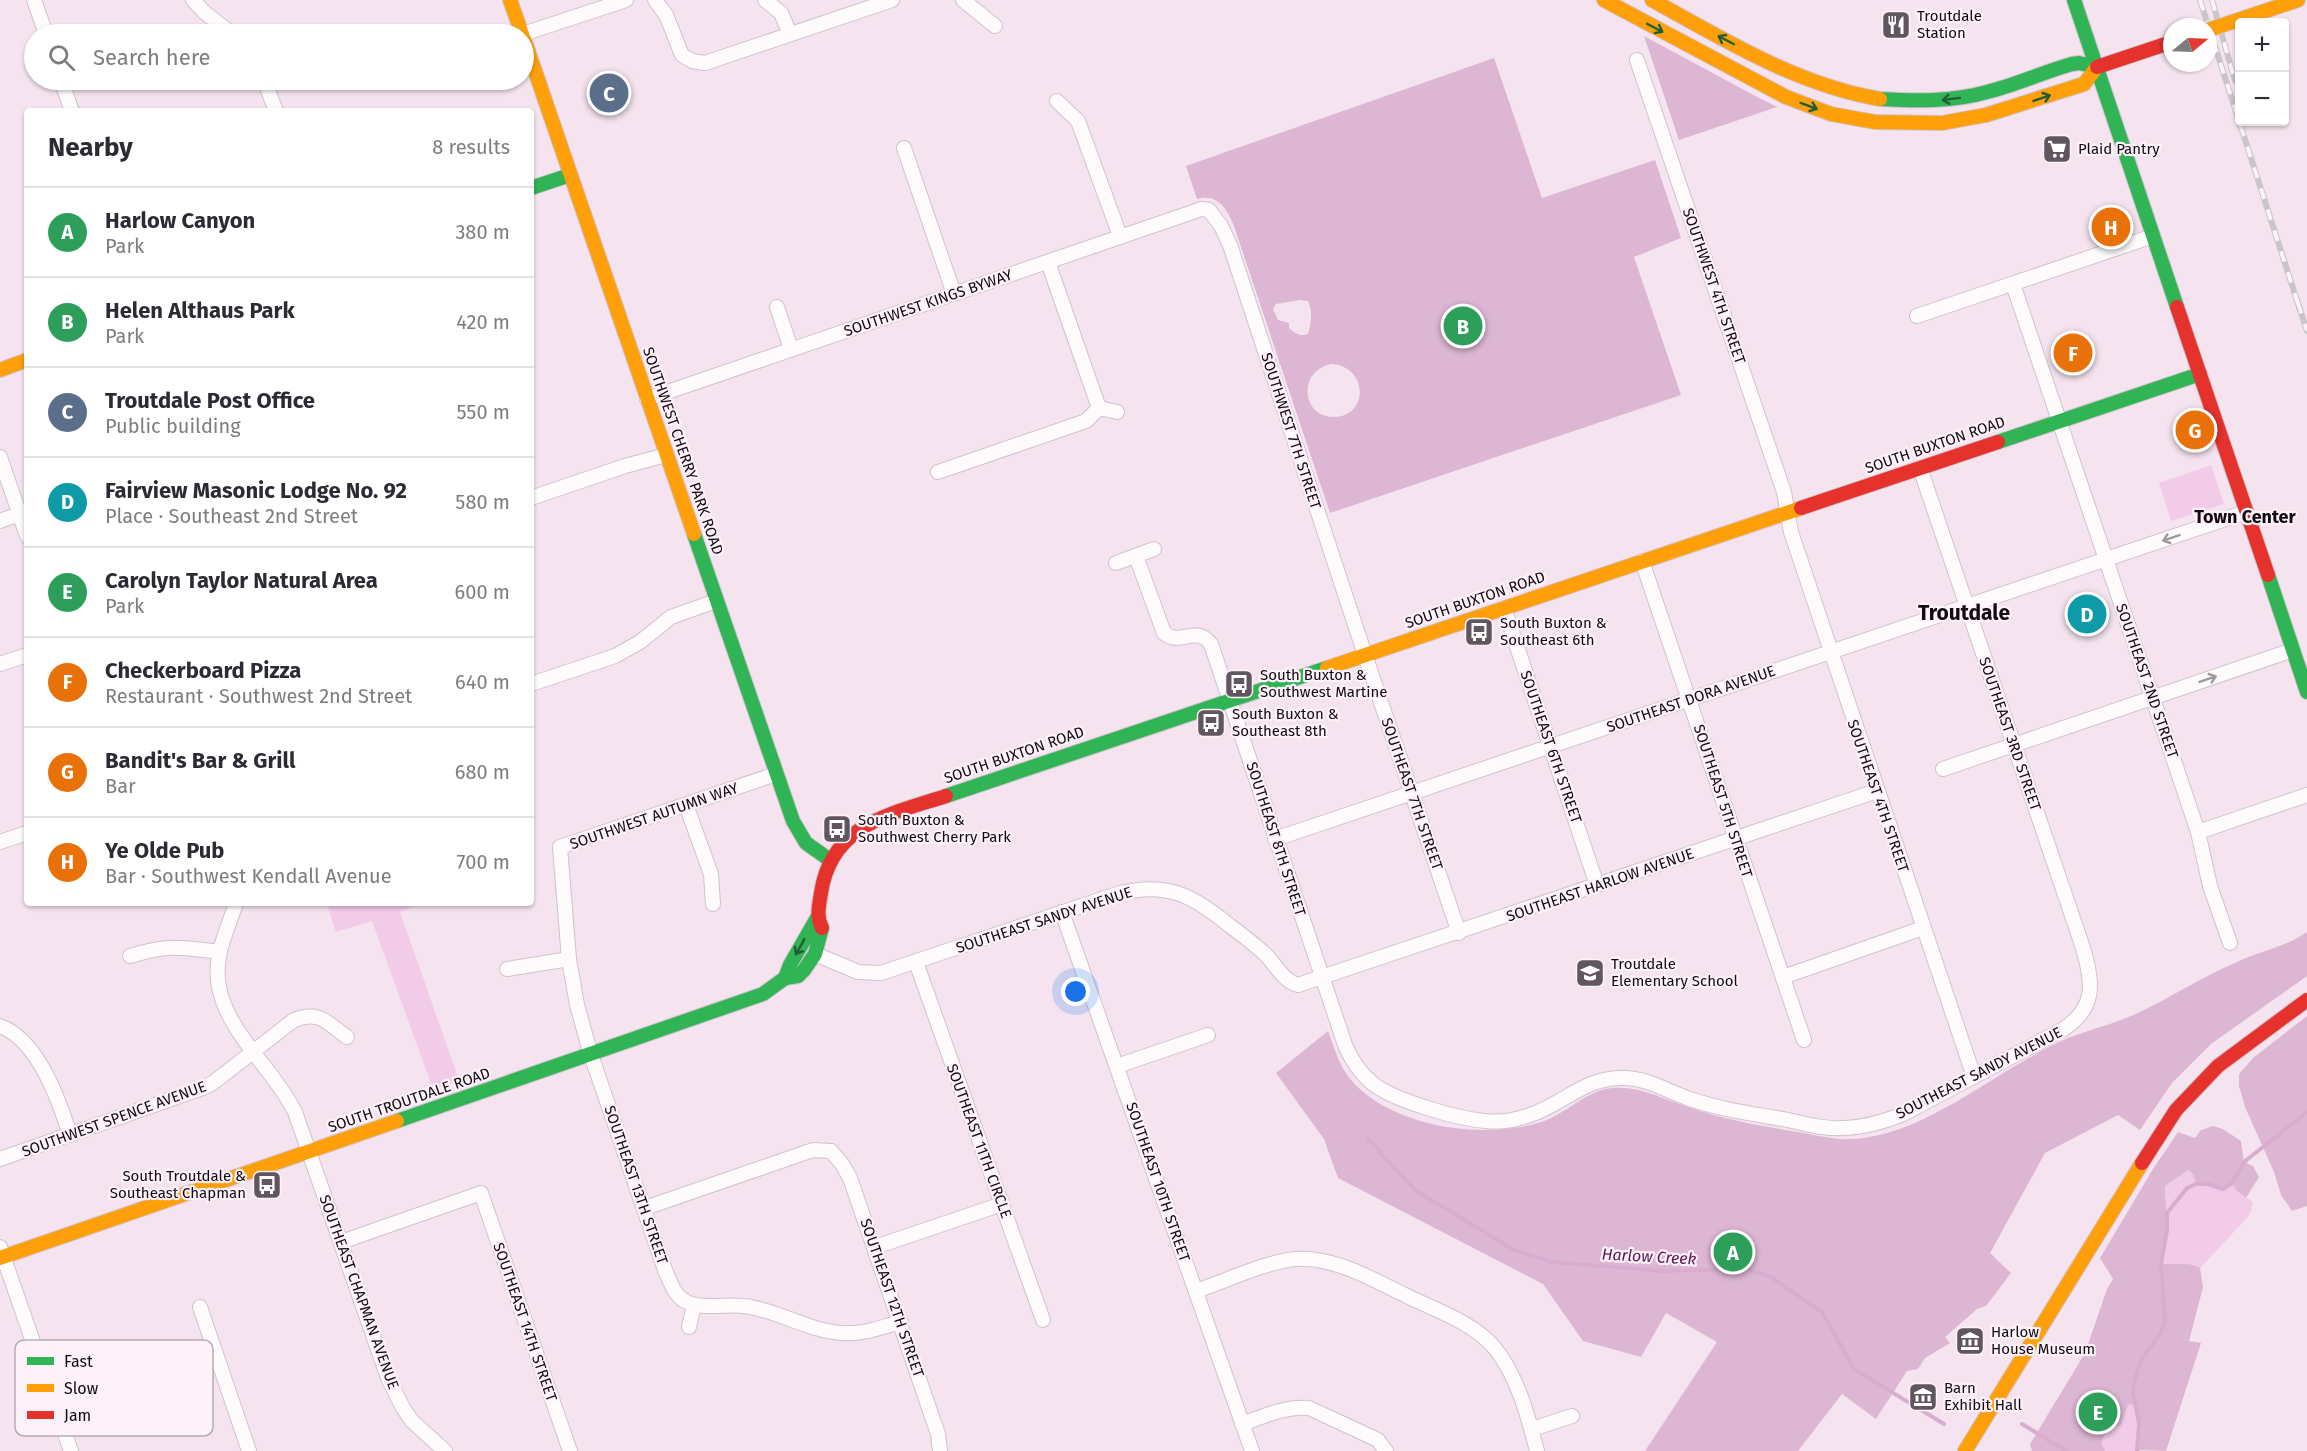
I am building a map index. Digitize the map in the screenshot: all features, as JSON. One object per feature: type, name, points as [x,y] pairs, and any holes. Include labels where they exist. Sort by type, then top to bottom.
[{"type":"main road","points":[[510,0],[518,24]]},
{"type":"main road","points":[[1604,0],[1786,97],[1831,114],[1875,122],[1942,123],[1986,116],[2084,84],[2097,67]]},
{"type":"main road","points":[[1652,0],[1796,77],[1830,90],[1873,99],[1920,102],[1948,100],[1989,92],[2077,63],[2097,67],[2163,45]]},
{"type":"main road","points":[[2074,0],[2307,692]]},
{"type":"main road","points":[[2217,27],[2298,0]]},
{"type":"main road","name":"SOUTHWEST CHERRY PARK ROAD","points":[[534,69],[798,833],[813,850],[830,860]]},
{"type":"main road","points":[[534,187],[570,175]]},
{"type":"main road","points":[[0,370],[24,361]]},
{"type":"main road","name":"SOUTH BUXTON ROAD","points":[[785,978],[789,964],[801,948],[809,927],[817,918],[822,885],[835,851],[855,832],[883,817],[2200,374]]},
{"type":"main road","name":"SOUTH BUXTON ROAD","points":[[815,954],[823,929],[817,918]]},
{"type":"main road","name":"SOUTH TROUTDALE ROAD","points":[[1,1254],[309,1152],[753,998],[785,978],[798,976],[815,954]]},
{"type":"main road","points":[[1965,1451],[2176,1110],[2218,1066],[2307,1000]]},
{"type":"street","points":[[34,0],[42,24]]},
{"type":"street","points":[[193,0],[219,24]]},
{"type":"street","points":[[534,29],[597,4],[626,0]]},
{"type":"street","points":[[655,0],[666,15],[682,55],[699,63],[712,61],[892,0]]},
{"type":"street","points":[[765,0],[781,13],[790,34]]},
{"type":"street","points":[[963,0],[995,26]]},
{"type":"street","name":"SOUTHWEST 4TH STREET","points":[[1637,60],[1784,492],[1787,513]]},
{"type":"street","points":[[65,90],[71,108]]},
{"type":"street","points":[[268,90],[275,108]]},
{"type":"street","points":[[1058,100],[1078,121],[1120,236]]},
{"type":"street","points":[[904,148],[954,294]]},
{"type":"street","name":"SOUTHWEST KINGS BYWAY","points":[[647,399],[1120,236],[1202,209],[1209,210]]},
{"type":"street","name":"SOUTHWEST 7TH STREET","points":[[1209,210],[1221,226],[1230,245],[1365,655]]},
{"type":"street","points":[[1917,316],[2153,236]]},
{"type":"street","points":[[1048,262],[1099,408]]},
{"type":"street","name":"SOUTHEAST 2ND STREET","points":[[2013,284],[2198,832],[2210,886],[2230,943]]},
{"type":"street","points":[[777,307],[791,349]]},
{"type":"street","points":[[1099,408],[1118,412]]},
{"type":"street","points":[[938,472],[1086,421],[1099,408]]},
{"type":"street","points":[[534,497],[625,466],[666,455]]},
{"type":"street","points":[[0,457],[24,527]]},
{"type":"street","name":"SOUTHEAST 3RD STREET","points":[[1920,468],[2083,948],[2089,972],[2089,1002]]},
{"type":"street","name":"SOUTHEAST DORA AVENUE","points":[[1275,839],[2246,512]]},
{"type":"street","name":"SOUTHEAST 4TH STREET","points":[[1787,513],[1830,652],[1974,1077]]},
{"type":"street","points":[[0,521],[20,514]]},
{"type":"street","points":[[1116,563],[1154,549]]},
{"type":"street","name":"SOUTHEAST 8TH STREET","points":[[1136,556],[1164,633],[1169,637],[1179,638],[1195,634],[1206,638],[1211,644],[1322,978]]},
{"type":"street","name":"SOUTHEAST 5TH STREET","points":[[1642,561],[1804,1040]]},
{"type":"street","points":[[534,683],[615,656],[640,642],[671,617],[716,601]]},
{"type":"street","name":"SOUTHEAST 6TH STREET","points":[[1504,608],[1597,885]]},
{"type":"street","points":[[1943,769],[2293,650]]},
{"type":"street","name":"SOUTHEAST 7TH STREET","points":[[1365,655],[1460,933]]},
{"type":"street","points":[[0,664],[24,656]]},
{"type":"street","name":"SOUTHWEST AUTUMN WAY","points":[[591,1055],[577,1005],[569,959],[560,848],[776,774]]},
{"type":"street","name":"SOUTHEAST HARLOW AVENUE","points":[[1322,978],[1877,791]]},
{"type":"street","points":[[2198,832],[2307,795]]},
{"type":"street","points":[[686,805],[711,874],[713,904]]},
{"type":"street","points":[[0,842],[24,834]]},
{"type":"street","name":"SOUTHEAST SANDY AVENUE","points":[[815,954],[843,968],[868,974],[881,973],[1138,889],[1173,891],[1204,904],[1264,953],[1291,983],[1303,985],[1322,978],[1348,1052],[1356,1067],[1372,1083],[1410,1102],[1479,1120],[1498,1122],[1530,1116],[1588,1084],[1605,1079],[1626,1078],[1643,1081],[1691,1099],[1727,1109],[1820,1126],[1854,1128],[1879,1123],[1903,1114],[2070,1025],[2084,1012],[2089,1002]]},
{"type":"street","name":"SOUTHEAST CHAPMAN AVENUE","points":[[235,906],[219,952],[217,980],[227,1015],[289,1099],[396,1395],[412,1421],[445,1451]]},
{"type":"street","name":"SOUTHEAST 10TH STREET","points":[[1062,912],[1252,1451]]},
{"type":"street","points":[[1783,976],[1923,928]]},
{"type":"street","points":[[130,956],[176,946],[219,952]]},
{"type":"street","points":[[507,969],[569,959]]},
{"type":"street","name":"SOUTHEAST 11TH CIRCLE","points":[[916,962],[1043,1320]]},
{"type":"street","name":"SOUTHWEST SPENCE AVENUE","points":[[0,1159],[203,1088],[294,1020],[308,1015],[318,1017],[347,1038]]},
{"type":"street","points":[[0,1026],[19,1037],[43,1068],[57,1094],[70,1135]]},
{"type":"street","points":[[1117,1066],[1208,1035]]},
{"type":"street","name":"SOUTHEAST 13TH STREET","points":[[591,1055],[673,1289],[682,1300],[694,1305]]},
{"type":"street","name":"SOUTHEAST 12TH STREET","points":[[645,1208],[813,1150],[832,1146],[850,1178],[875,1247],[938,1434],[940,1451]]},
{"type":"street","name":"SOUTHEAST 14TH STREET","points":[[340,1242],[480,1194],[570,1451]]},
{"type":"street","points":[[875,1247],[1002,1204]]},
{"type":"street","points":[[1,1254],[32,1340]]},
{"type":"street","points":[[1196,1291],[1293,1259],[1326,1262],[1354,1270],[1463,1324],[1487,1340],[1505,1364],[1515,1384],[1532,1430],[1537,1451]]},
{"type":"street","points":[[690,1327],[694,1305],[728,1304],[780,1314],[826,1331],[841,1333],[871,1331],[901,1322]]},
{"type":"street","points":[[200,1307],[211,1340]]},
{"type":"street","points":[[213,1345],[249,1451]]},
{"type":"street","points":[[1242,1424],[1281,1410],[1309,1407],[1378,1440],[1386,1451]]},
{"type":"street","points":[[1532,1430],[1572,1416]]},
{"type":"street","points":[[66,1436],[71,1451]]},
{"type":"shaded area","points":[[1644,36],[1759,98],[1777,107],[1679,140]]},
{"type":"shaded area","points":[[1494,58],[1542,198],[1655,160],[1681,238],[1634,257],[1681,395],[1330,513],[1234,226],[1225,208],[1216,200],[1197,199],[1186,166]],"holes":[[[1308,301],[1311,309],[1310,326],[1308,334],[1305,335],[1300,335],[1289,328],[1289,323],[1278,320],[1273,309],[1276,304]],[[1332,364],[1344,367],[1352,373],[1358,382],[1360,391],[1354,408],[1346,414],[1335,417],[1315,410],[1308,393],[1313,375],[1321,368]]]},
{"type":"shaded area","points":[[2211,465],[2224,504],[2171,521],[2159,483]]},
{"type":"shaded area","points":[[327,906],[415,906],[400,912],[459,1080],[433,1089],[372,921],[336,932]]},
{"type":"shaded area","points":[[2307,932],[2307,976],[2211,1044],[2172,1083],[2140,1130],[2118,1115],[2045,1153],[1990,1253],[2011,1273],[1986,1306],[1977,1309],[1945,1337],[1950,1343],[1925,1358],[1918,1369],[1907,1371],[1876,1419],[1842,1394],[1798,1451],[1645,1451],[1717,1342],[1666,1313],[1641,1357],[1583,1341],[1543,1284],[1338,1178],[1324,1139],[1276,1073],[1328,1031],[1343,1069],[1351,1080],[1369,1096],[1390,1109],[1441,1126],[1496,1130],[1521,1127],[1553,1117],[1594,1093],[1623,1088],[1643,1091],[1704,1112],[1744,1122],[1825,1137],[1852,1139],[1880,1135],[1908,1126],[1936,1113],[2016,1065],[2068,1038],[2131,1016],[2225,968]]},
{"type":"shaded area","points":[[2307,1016],[2307,1206],[2292,1211],[2281,1195],[2274,1172],[2245,1107],[2239,1086],[2239,1074],[2253,1058]]},
{"type":"shaded area","points":[[2213,1126],[2223,1129],[2241,1141],[2244,1162],[2253,1166],[2259,1177],[2246,1198],[2237,1191],[2232,1183],[2223,1189],[2208,1184],[2196,1184],[2193,1174],[2188,1170],[2165,1186],[2167,1231],[2161,1263],[2191,1265],[2200,1268],[2203,1287],[2189,1341],[2201,1343],[2166,1451],[2137,1450],[2139,1424],[2135,1404],[2128,1405],[2121,1425],[2107,1429],[2101,1443],[2105,1451],[2032,1451],[2030,1444],[2085,1353],[2107,1289],[2113,1279],[2100,1258],[2178,1132],[2195,1138],[2201,1130]]},
{"type":"shaded area","points":[[2188,1170],[2193,1174],[2196,1184],[2208,1184],[2223,1189],[2232,1183],[2237,1191],[2253,1202],[2247,1218],[2200,1268],[2191,1265],[2161,1263],[2167,1231],[2165,1186]]},
{"type":"shaded area","points":[[2114,1353],[2121,1425],[2128,1405],[2136,1404],[2139,1424],[2138,1451],[2053,1451]]},
{"type":"waterway","points":[[2137,1451],[2139,1424],[2133,1392],[2134,1382],[2141,1360],[2161,1332],[2165,1322],[2161,1263],[2167,1231],[2167,1213],[2187,1188],[2196,1184],[2208,1184],[2223,1189],[2232,1183],[2244,1162],[2307,1112]]},
{"type":"waterway","name":"Harlow Creek","points":[[1368,1139],[1415,1190],[1514,1250],[1552,1262],[1663,1271],[1747,1269],[1771,1277],[1822,1312],[1854,1369],[1944,1424]]},
{"type":"waterway","name":"Harlow Creek","points":[[2022,1424],[2066,1451]]},
{"type":"railway","points":[[2200,0],[2300,310]]},
{"type":"railway","points":[[2212,0],[2235,81]]},
{"type":"railway","points":[[2298,303],[2307,331]]},
{"type":"traffic: fast","points":[[2074,0],[2177,307]]},
{"type":"traffic: fast","points":[[1880,99],[1961,98],[1998,89],[2072,64],[2079,63],[2097,67]]},
{"type":"traffic: fast","points":[[534,187],[570,175]]},
{"type":"traffic: fast","points":[[1998,442],[2200,374]]},
{"type":"traffic: fast","points":[[694,534],[793,821],[806,843],[830,860]]},
{"type":"traffic: fast","points":[[2268,575],[2307,692]]},
{"type":"traffic: fast","points":[[946,796],[1327,668]]},
{"type":"traffic: fast","points":[[785,978],[817,918]]},
{"type":"traffic: fast","points":[[397,1121],[763,994],[785,978],[798,976],[804,970],[815,954],[822,928]]},
{"type":"traffic: slow","points":[[510,0],[518,24]]},
{"type":"traffic: slow","points":[[1604,0],[1786,97],[1831,114],[1875,122],[1942,123],[1986,115],[2084,84],[2097,67]]},
{"type":"traffic: slow","points":[[1652,0],[1734,45],[1791,72],[1849,92],[1880,99]]},
{"type":"traffic: slow","points":[[2268,10],[2298,0]]},
{"type":"traffic: slow","points":[[2217,27],[2268,10]]},
{"type":"traffic: slow","points":[[534,68],[694,534]]},
{"type":"traffic: slow","points":[[0,370],[24,361]]},
{"type":"traffic: slow","points":[[1327,668],[1801,508]]},
{"type":"traffic: slow","points":[[0,1258],[397,1121]]},
{"type":"traffic: slow","points":[[1965,1451],[2142,1163]]},
{"type":"traffic: jam","points":[[2097,67],[2163,45]]},
{"type":"traffic: jam","points":[[2177,307],[2268,575]]},
{"type":"traffic: jam","points":[[1801,508],[1998,442]]},
{"type":"traffic: jam","points":[[822,928],[819,907],[827,870],[837,851],[850,837],[885,816],[946,796]]},
{"type":"traffic: jam","points":[[2142,1163],[2176,1110],[2218,1066],[2307,1000]]},
{"type":"place","name":"Troutdale Station","points":[[1896,25]]},
{"type":"place","name":"Troutdale Post Office","points":[[609,93]]},
{"type":"place","name":"Plaid Pantry","points":[[2057,149]]},
{"type":"place","name":"Ye Olde Pub","points":[[2111,227]]},
{"type":"place","name":"Helen Althaus Park","points":[[1463,326]]},
{"type":"place","name":"Checkerboard Pizza","points":[[2073,353]]},
{"type":"place","name":"Bandit's Bar & Grill","points":[[2195,430]]},
{"type":"place","name":"Fairview Masonic Lodge No. 92","points":[[2087,614]]},
{"type":"place","name":"South Buxton & Southeast 6th","points":[[1479,632]]},
{"type":"place","name":"South Buxton & Southwest Martine","points":[[1239,684]]},
{"type":"place","name":"South Buxton & Southeast 8th","points":[[1211,723]]},
{"type":"place","name":"South Buxton & Southwest Cherry Park","points":[[837,829]]},
{"type":"place","name":"Troutdale Elementary School","points":[[1590,973]]},
{"type":"place","name":"South Troutdale & Southeast Chapman","points":[[267,1185]]},
{"type":"place","name":"Harlow Canyon","points":[[1733,1252]]},
{"type":"place","name":"Harlow House Museum","points":[[1970,1341]]},
{"type":"place","name":"Barn Exhibit Hall","points":[[1923,1397]]},
{"type":"place","name":"Carolyn Taylor Natural Area","points":[[2098,1412]]},
{"type":"district","name":"Town Center","points":[[2245,517]]},
{"type":"district","name":"Troutdale","points":[[1964,613]]}]
